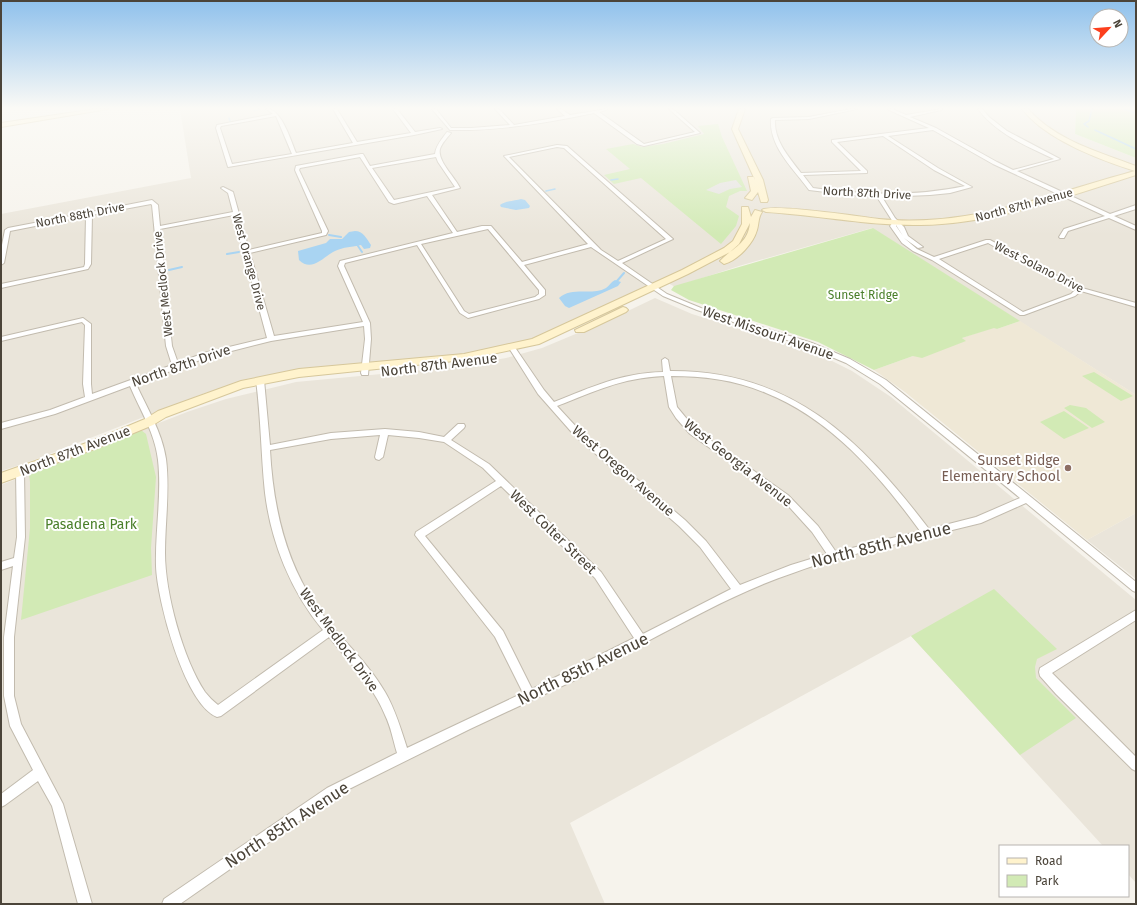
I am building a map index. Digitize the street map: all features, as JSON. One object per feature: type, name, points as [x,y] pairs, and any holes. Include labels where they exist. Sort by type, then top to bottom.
[{"type":"street","points":[[225,151],[230,166],[316,151]]},
{"type":"street","points":[[293,151],[295,155]]},
{"type":"street","points":[[247,252],[324,234],[325,231],[298,167],[361,155],[391,201],[394,202],[429,196],[458,188],[440,165],[437,155],[438,151]]},
{"type":"street","name":"West Missouri Avenue","points":[[530,151],[506,156],[592,245],[656,289],[699,310],[810,345],[859,367],[892,389],[1136,588]]},
{"type":"street","name":"West Missouri Avenue","points":[[569,151],[670,239],[618,263]]},
{"type":"street","points":[[738,151],[754,185],[755,190],[749,198],[764,207]]},
{"type":"street","points":[[745,151],[759,180],[764,207]]},
{"type":"street","points":[[784,151],[801,174],[865,172],[844,151]]},
{"type":"street","name":"North 87th Drive","points":[[801,174],[811,189],[879,196],[926,195],[970,187],[936,169],[909,151]]},
{"type":"street","points":[[974,151],[1136,228]]},
{"type":"street","points":[[1013,171],[1058,159],[1042,151]]},
{"type":"street","points":[[1095,151],[1136,169]]},
{"type":"street","points":[[370,167],[437,155]]},
{"type":"street","name":"North 87th Avenue","points":[[656,289],[712,267],[738,252],[751,236],[755,223],[754,218],[764,207],[894,220],[939,222],[976,218],[1016,210],[1060,193],[1128,170],[1136,169]]},
{"type":"street","name":"North 87th Avenue","points":[[1060,193],[1136,173]]},
{"type":"street","name":"West Orange Drive","points":[[223,188],[230,192],[270,339]]},
{"type":"street","points":[[429,196],[456,234]]},
{"type":"street","points":[[879,196],[894,220],[901,227],[906,237],[934,259]]},
{"type":"street","name":"North 87th Avenue","points":[[1,478],[149,422],[164,419],[260,384],[365,370],[452,366],[492,360],[514,351],[569,335],[727,250],[736,242],[746,224],[747,217],[745,209],[740,202],[749,198]]},
{"type":"street","name":"North 88th Drive","points":[[1,263],[8,230],[89,213],[152,202]]},
{"type":"street","name":"West Medlock Drive","points":[[152,202],[155,205],[158,228],[169,346],[176,366]]},
{"type":"street","points":[[745,209],[764,207]]},
{"type":"street","points":[[1062,237],[1066,230],[1136,207]]},
{"type":"street","points":[[158,228],[236,212]]},
{"type":"street","points":[[1,286],[86,268],[88,264],[89,213]]},
{"type":"street","points":[[894,220],[893,226],[898,235],[907,245],[934,259],[1022,314],[1073,295],[1080,289]]},
{"type":"street","points":[[365,370],[368,339],[367,324],[342,266],[342,262],[418,243],[489,227],[542,290],[542,295],[537,298],[468,316],[462,312],[418,243]]},
{"type":"street","name":"West Solano Drive","points":[[934,259],[988,241],[1035,267],[1080,289],[1136,305]]},
{"type":"street","points":[[907,245],[915,243]]},
{"type":"street","points":[[521,264],[592,245]]},
{"type":"street","points":[[1,339],[83,320],[88,324],[87,384],[89,399]]},
{"type":"street","name":"North 87th Drive","points":[[1,426],[52,412],[206,355],[270,339],[367,324]]},
{"type":"street","name":"West Oregon Avenue","points":[[514,351],[531,378],[552,405],[578,434],[682,523],[703,544],[738,590]]},
{"type":"street","name":"West Georgia Avenue","points":[[665,360],[673,407],[679,416],[693,432],[785,497],[815,529],[834,556]]},
{"type":"street","points":[[552,405],[612,382],[643,375],[667,373],[702,374],[740,382],[794,403],[814,416],[866,462],[904,502],[928,534]]},
{"type":"street","points":[[132,383],[158,442],[161,457],[163,473],[161,570],[168,609],[183,655],[201,696],[217,712],[329,631]]},
{"type":"street","name":"West Medlock Drive","points":[[260,384],[267,448],[268,480],[273,515],[284,554],[303,593],[329,631],[372,683],[388,709],[404,756]]},
{"type":"street","points":[[267,448],[331,436],[385,432],[419,435],[446,440],[461,426]]},
{"type":"street","points":[[379,457],[385,432]]},
{"type":"street","name":"West Colter Street","points":[[446,440],[486,466],[598,575],[642,641]]},
{"type":"street","points":[[20,472],[21,515],[5,671],[16,726],[39,773],[57,804],[85,904]]},
{"type":"street","points":[[501,482],[419,535],[499,634],[530,696]]},
{"type":"street","name":"North 85th Avenue","points":[[170,904],[331,792],[642,641],[738,590],[791,569],[834,556],[928,534],[978,520],[1027,499]]},
{"type":"street","points":[[1,566],[17,561]]},
{"type":"street","points":[[1136,615],[1044,672],[1060,690],[1136,765]]},
{"type":"street","points":[[1,801],[39,773]]},
{"type":"shaded area","points":[[187,151],[1119,151],[1136,158],[1136,395],[872,228],[739,266],[675,287],[663,280],[542,336],[513,344],[456,355],[235,384],[205,393],[29,462],[1,471],[1,214],[191,178]]},
{"type":"shaded area","points":[[736,180],[742,187],[730,189],[719,194],[706,190],[720,183]]},
{"type":"shaded area","points":[[655,298],[692,314],[814,352],[852,371],[891,397],[1136,600],[1136,883],[1129,875],[1129,845],[1102,845],[911,636],[570,823],[605,904],[1,904],[1,485],[187,412],[226,399],[296,382],[456,367],[506,358],[542,348],[609,320]]},
{"type":"shaded area","name":"Sunset Ridge Elementary School","points":[[1020,321],[1136,395],[1136,513],[1087,540],[905,392],[874,370],[913,356],[965,341],[962,338],[994,327],[997,329]]},
{"type":"shaded area","points":[[1136,513],[1136,579],[1087,540]]},
{"type":"green space","points":[[609,151],[729,151],[747,191],[740,191],[729,196],[726,207],[739,216],[736,226],[721,244],[641,178],[614,184],[604,175],[630,169]]},
{"type":"green space","points":[[1119,151],[1136,151],[1136,158]]},
{"type":"green space","name":"Sunset Ridge","points":[[873,228],[1020,321],[997,329],[994,328],[962,338],[966,341],[922,358],[913,356],[874,370],[818,342],[689,300],[671,290],[674,286]]},
{"type":"green space","points":[[1094,372],[1133,396],[1121,401],[1082,376]]},
{"type":"green space","points":[[1070,405],[1086,408],[1105,422],[1092,428],[1064,408]]},
{"type":"green space","points":[[1064,411],[1089,428],[1064,439],[1040,422]]},
{"type":"green space","name":"Pasadena Park","points":[[141,430],[146,434],[156,477],[151,548],[152,575],[21,620],[30,528],[29,475]]},
{"type":"green space","points":[[994,589],[1057,649],[1037,659],[1035,667],[1036,678],[1076,718],[1020,755],[911,636]]},
{"type":"water","points":[[521,199],[525,200],[530,206],[529,208],[516,210],[501,207],[500,205],[507,202]]},
{"type":"water","points":[[349,232],[360,232],[364,236],[371,245],[370,248],[364,249],[361,245],[341,249],[331,253],[318,262],[309,265],[304,264],[299,260],[298,251],[326,243],[330,239],[342,239]]},
{"type":"water","points":[[615,280],[621,282],[618,286],[569,308],[565,306],[559,298],[570,292],[600,290],[606,288]]},
{"type":"waterway","points":[[611,180],[618,179]]},
{"type":"waterway","points":[[546,191],[555,189]]},
{"type":"waterway","points":[[329,235],[341,237]]},
{"type":"waterway","points":[[358,246],[362,252]]},
{"type":"waterway","points":[[227,254],[239,252]]},
{"type":"waterway","points":[[169,270],[182,267]]},
{"type":"waterway","points":[[617,281],[624,273]]},
{"type":"place","name":"Sunset Ridge Elementary School","points":[[1068,468]]}]
